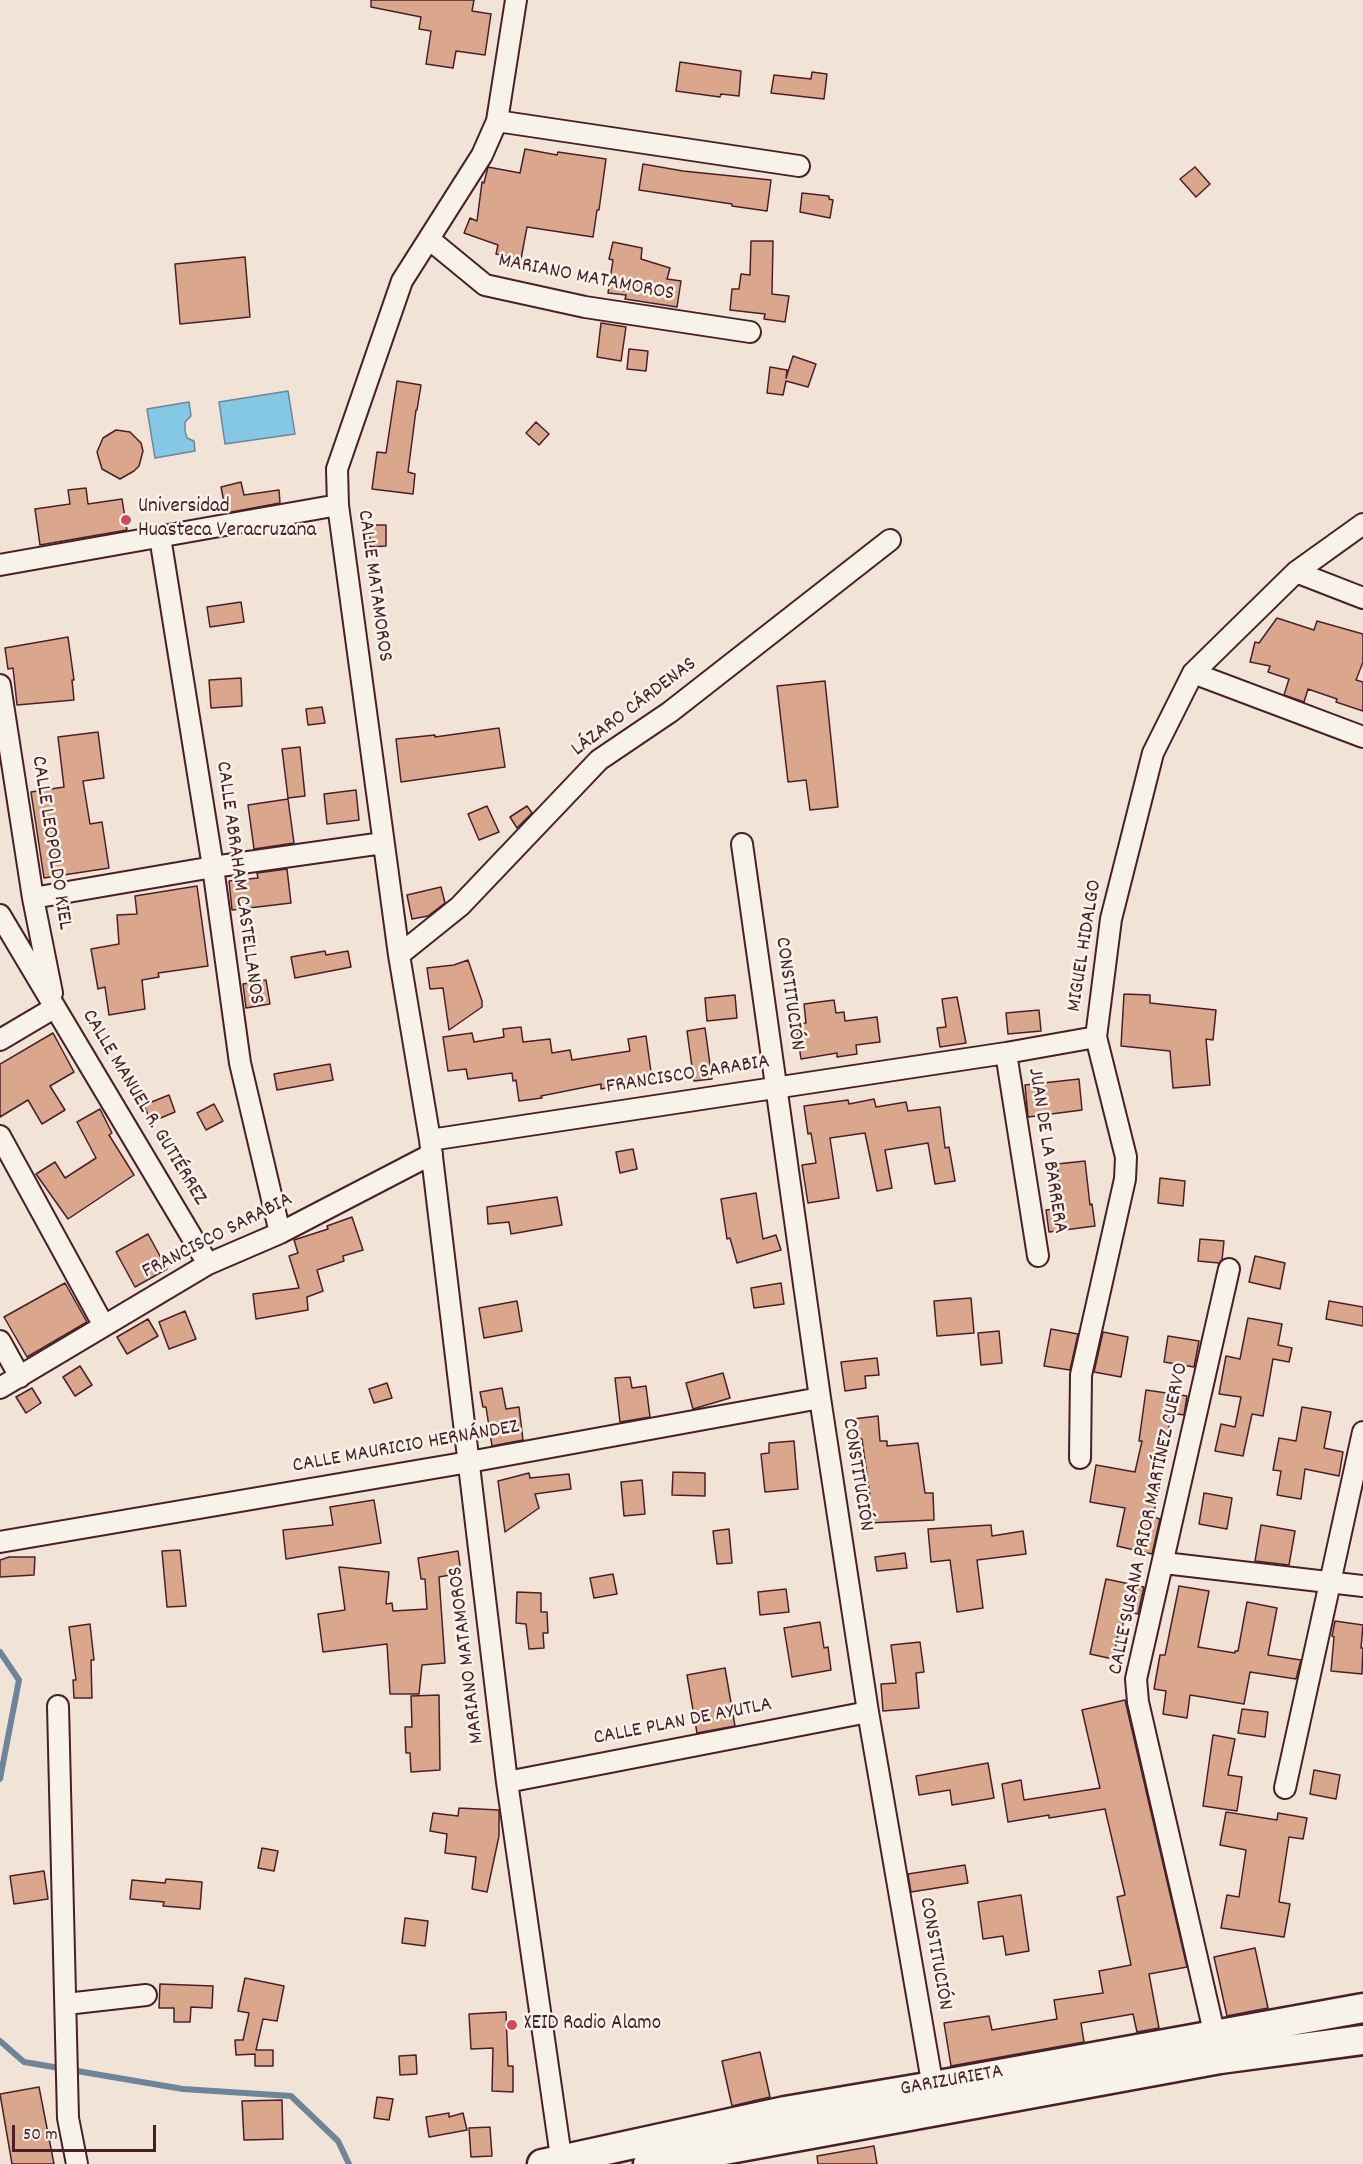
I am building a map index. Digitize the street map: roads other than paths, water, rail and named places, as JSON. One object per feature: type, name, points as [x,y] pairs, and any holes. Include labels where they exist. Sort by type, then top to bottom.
[{"type":"main road","name":"GARIZURIETA","points":[[648,2164],[935,2098],[1218,2047],[1363,2008]]},
{"type":"main road","name":"GARIZURIETA","points":[[1218,2047],[1363,2040]]},
{"type":"main road","name":"GARIZURIETA","points":[[555,2163],[785,2110],[935,2098]]},
{"type":"street","name":"CALLE MATAMOROS","points":[[431,1147],[383,843],[338,505],[337,469],[402,281],[482,155],[497,121],[516,0]]},
{"type":"street","points":[[497,121],[799,166]]},
{"type":"street","name":"MARIANO MATAMOROS","points":[[429,239],[485,285],[585,307],[750,332]]},
{"type":"street","points":[[0,566],[338,505]]},
{"type":"street","name":"MIGUEL HIDALGO","points":[[1080,1458],[1082,1375],[1125,1179],[1126,1157],[1096,1036],[1111,919],[1153,753],[1193,673],[1296,572],[1363,524]]},
{"type":"street","name":"CALLE ABRAHAM CASTELLANOS","points":[[160,537],[213,867],[240,1063],[280,1233]]},
{"type":"street","name":"LÁZARO CÁRDENAS","points":[[399,955],[460,906],[599,760],[670,712],[890,540]]},
{"type":"street","points":[[1296,572],[1363,598]]},
{"type":"street","points":[[1193,673],[1363,737]]},
{"type":"street","name":"CALLE LEOPOLDO KIEL","points":[[0,685],[33,898],[54,1008]]},
{"type":"street","points":[[33,898],[213,867],[383,843]]},
{"type":"street","name":"CONSTITUCIÓN","points":[[742,844],[778,1086],[820,1398],[868,1712],[935,2098]]},
{"type":"street","name":"CALLE MANUEL R. GUTIÉRREZ","points":[[0,915],[208,1264]]},
{"type":"street","points":[[0,1040],[54,1008]]},
{"type":"street","name":"FRANCISCO SARABIA","points":[[0,1388],[208,1264],[280,1233],[431,1147],[778,1086],[1006,1053],[1096,1036]]},
{"type":"street","name":"JUAN DE LA BARRERA","points":[[1006,1053],[1038,1256]]},
{"type":"street","points":[[0,1136],[104,1326]]},
{"type":"street","name":"MARIANO MATAMOROS","points":[[431,1147],[555,2163]]},
{"type":"street","name":"CALLE SUSANA PRIOR MARTÍNEZ CUERVO","points":[[1218,2047],[1138,1702],[1136,1679],[1229,1269]]},
{"type":"street","points":[[0,1341],[20,1377]]},
{"type":"street","name":"CALLE MAURICIO HERNÁNDEZ","points":[[0,1542],[469,1462],[820,1398]]},
{"type":"street","points":[[1285,1788],[1363,1432]]},
{"type":"street","points":[[1164,1563],[1363,1586]]},
{"type":"street","points":[[58,1706],[68,2118],[77,2164]]},
{"type":"street","name":"CALLE PLAN DE AYUTLA","points":[[507,1782],[868,1712]]},
{"type":"street","points":[[66,2004],[146,1995]]},
{"type":"water","points":[[288,391],[295,434],[225,444],[219,402]]},
{"type":"water","points":[[189,402],[191,416],[185,422],[185,431],[187,438],[194,441],[195,451],[155,458],[147,409]]},
{"type":"waterway","points":[[0,1652],[19,1680],[0,1779]]},
{"type":"waterway","points":[[0,2041],[24,2062],[183,2089],[291,2096],[338,2141],[349,2164]]},
{"type":"place","name":"Universidad Huasteca Veracruzana","points":[[126,520]]},
{"type":"place","name":"XEID Radio Alamo","points":[[512,2025]]}]
